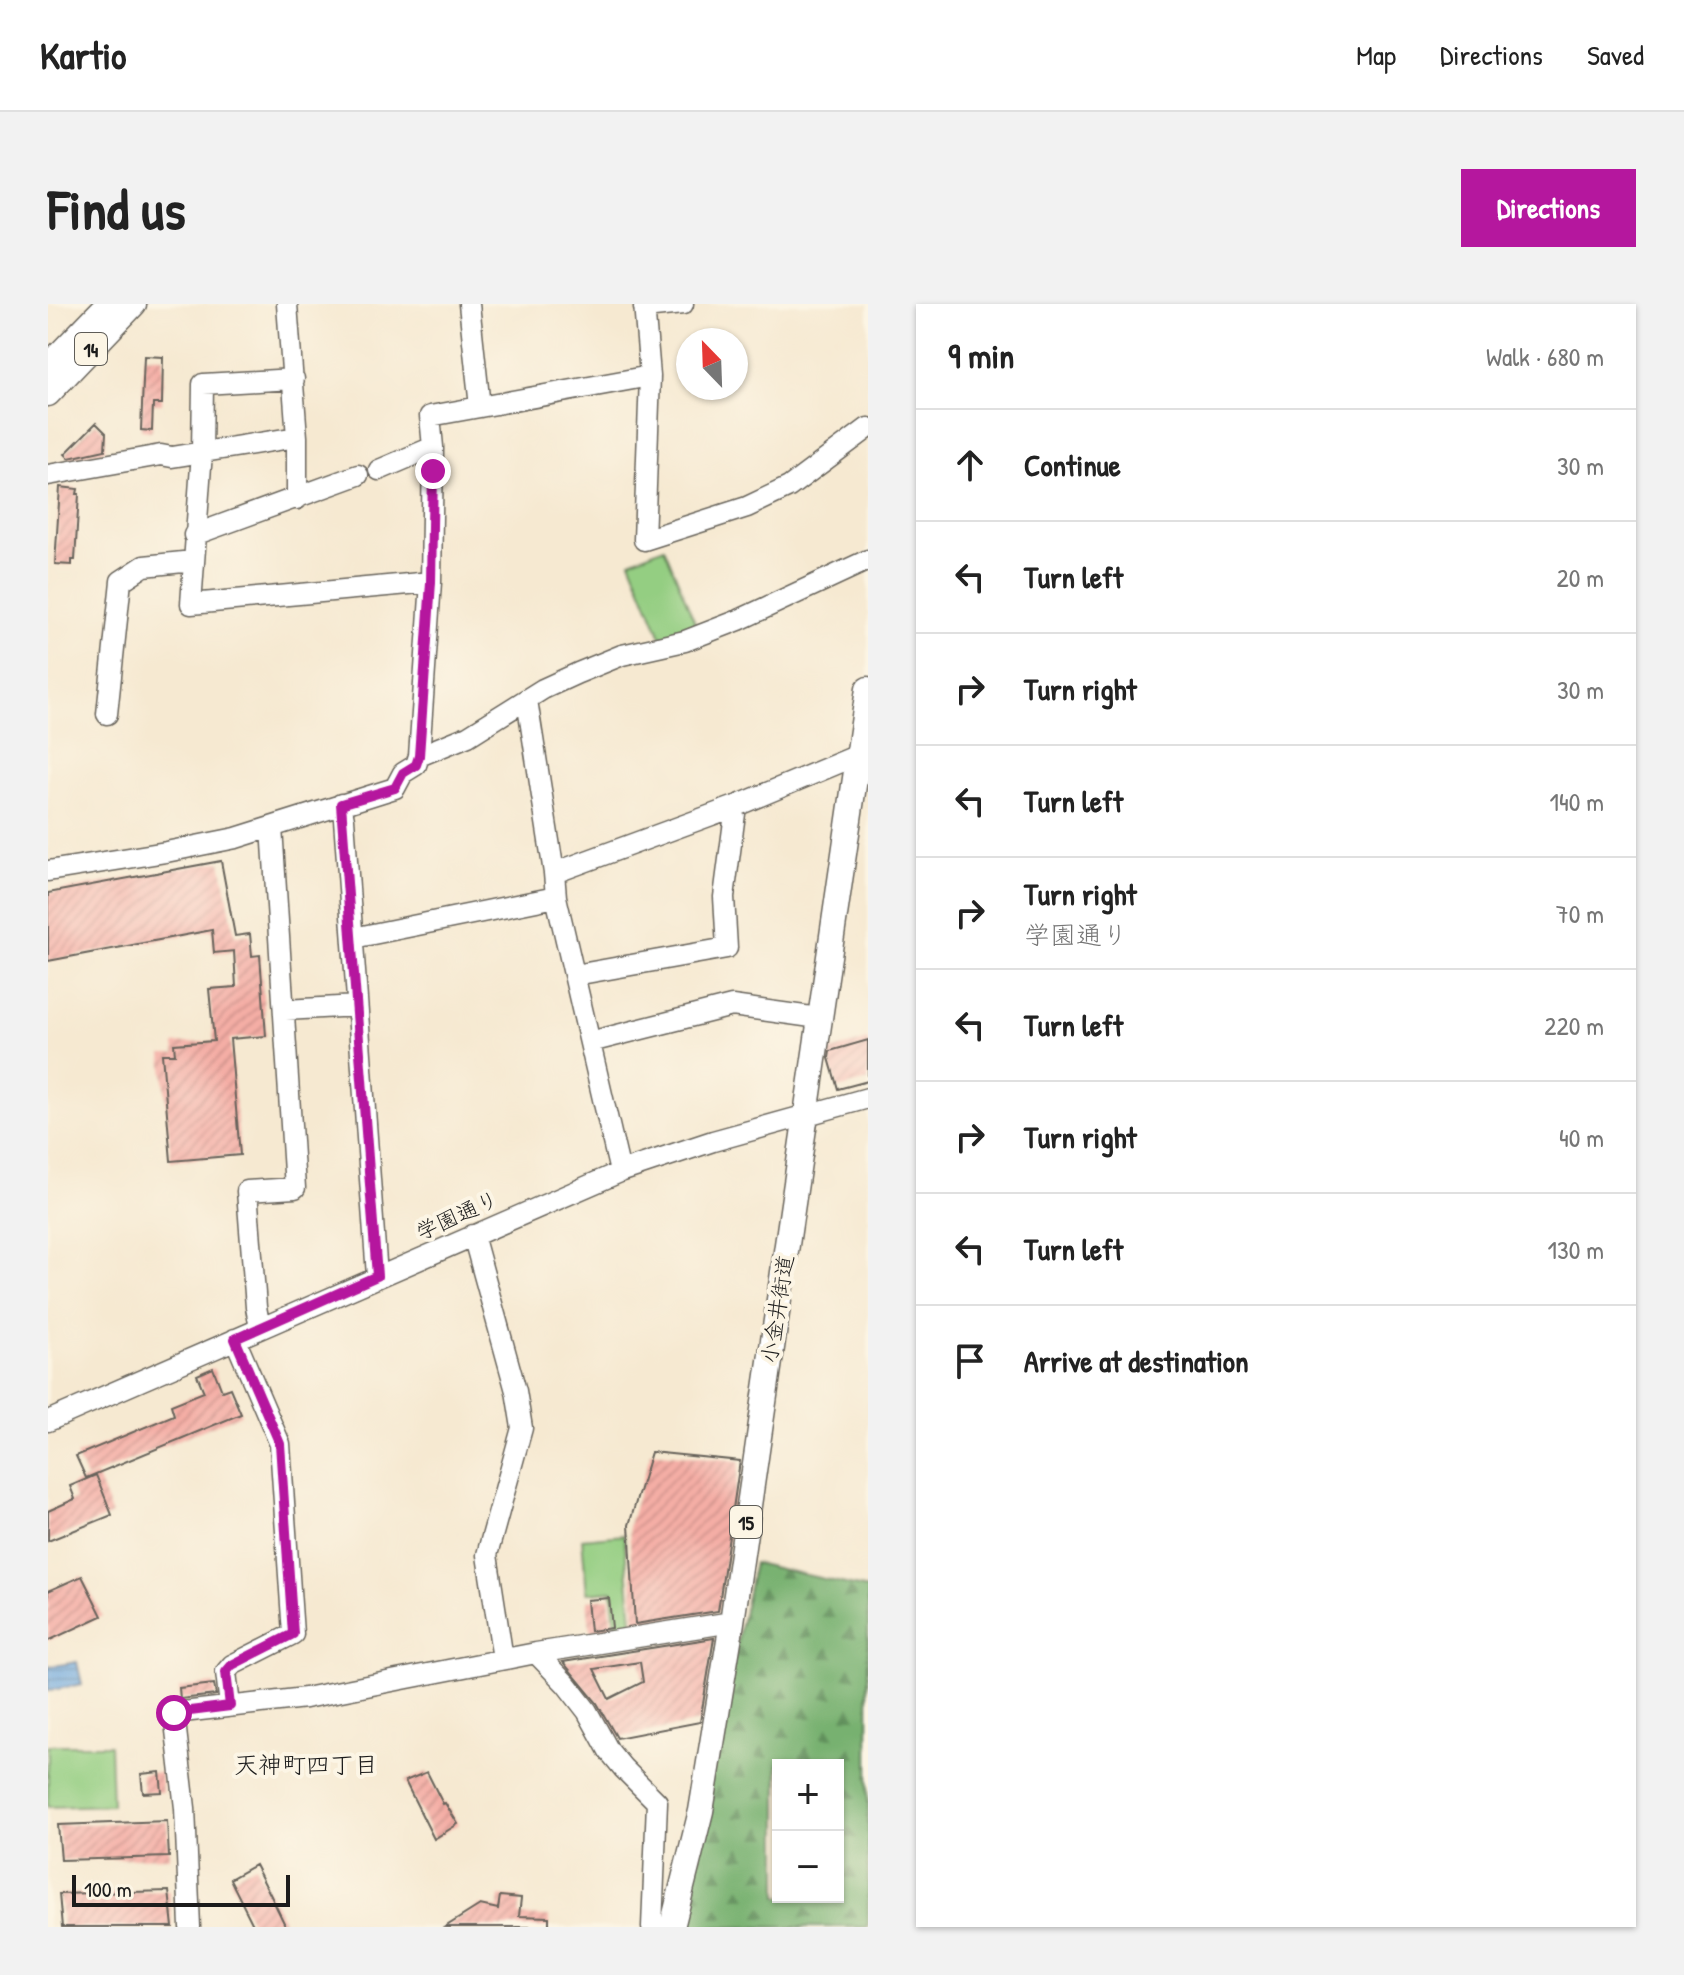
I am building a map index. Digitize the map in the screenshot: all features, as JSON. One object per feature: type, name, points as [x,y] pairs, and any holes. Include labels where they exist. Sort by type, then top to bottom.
[{"type":"main road","name":"14","points":[[48,366],[108,304]]},
{"type":"main road","name":"14","points":[[48,394],[134,304]]},
{"type":"main road","name":"小金井街道","points":[[672,1927],[701,1811],[732,1622],[819,1018],[858,816],[858,755],[868,689]]},
{"type":"street","points":[[287,304],[297,437],[297,499]]},
{"type":"street","points":[[469,304],[480,407]]},
{"type":"street","points":[[683,304],[644,306],[650,376],[644,540],[747,507],[789,487],[868,428]]},
{"type":"street","points":[[48,871],[166,852],[272,827],[395,788],[403,773],[416,765],[419,756],[431,582],[433,447],[430,416],[650,376]]},
{"type":"street","points":[[294,379],[203,384],[202,452],[191,604],[431,582]]},
{"type":"street","points":[[48,475],[161,455],[172,457],[297,437]]},
{"type":"street","points":[[379,470],[433,447]]},
{"type":"street","points":[[194,535],[358,475]]},
{"type":"street","points":[[419,756],[468,736],[543,689],[622,655],[685,641],[739,620],[868,560]]},
{"type":"street","points":[[107,714],[121,581],[144,566],[193,561]]},
{"type":"street","points":[[527,700],[556,897],[620,1172]]},
{"type":"street","points":[[554,873],[736,806],[858,755]]},
{"type":"street","points":[[341,804],[377,1276]]},
{"type":"street","points":[[575,975],[727,948],[724,897],[736,806]]},
{"type":"street","points":[[260,1328],[247,1191],[295,1188],[272,827]]},
{"type":"street","points":[[353,938],[556,897]]},
{"type":"street","points":[[285,1010],[357,1006]]},
{"type":"street","points":[[590,1042],[732,1006],[819,1018]]},
{"type":"street","name":"学園通り","points":[[48,1421],[620,1172],[713,1141],[868,1098]]},
{"type":"street","points":[[473,1235],[516,1391],[522,1428],[487,1555],[503,1659]]},
{"type":"street","points":[[230,1706],[226,1672],[232,1665],[293,1634],[280,1444],[235,1339]]},
{"type":"street","points":[[190,1927],[185,1808],[174,1713],[305,1698],[536,1653],[732,1622]]},
{"type":"street","points":[[536,1653],[587,1711],[609,1751],[657,1802],[652,1927]]},
{"type":"green space","points":[[664,547],[696,625],[662,639],[630,561]]},
{"type":"green space","points":[[624,1535],[633,1632],[616,1634],[612,1591],[587,1593],[582,1539]]},
{"type":"green space","points":[[754,1563],[868,1589],[868,1927],[677,1927]]},
{"type":"green space","points":[[48,1745],[110,1745],[112,1805],[48,1807]]},
{"type":"water","points":[[77,1662],[82,1684],[48,1691],[48,1667]]},
{"type":"building","points":[[144,356],[163,357],[162,404],[153,404],[152,431],[141,430]]},
{"type":"building","points":[[96,423],[106,433],[105,450],[69,458],[65,454]]},
{"type":"building","points":[[60,487],[78,489],[79,494],[75,560],[72,560],[72,565],[55,564]]},
{"type":"building","points":[[221,861],[235,936],[250,934],[252,956],[260,955],[266,1036],[230,1039],[240,1155],[171,1161],[162,1054],[175,1054],[174,1044],[214,1041],[209,989],[236,987],[234,951],[214,953],[212,930],[48,961],[48,893]]},
{"type":"building","points":[[868,1040],[868,1081],[838,1089],[829,1058],[830,1051]]},
{"type":"building","points":[[213,1368],[222,1391],[230,1388],[241,1414],[86,1478],[76,1456],[174,1415],[171,1405],[204,1392],[197,1375]]},
{"type":"building","points":[[651,1452],[740,1461],[718,1611],[635,1624],[629,1525]]},
{"type":"building","points":[[96,1475],[112,1515],[48,1541],[48,1511],[75,1499],[70,1486]]},
{"type":"building","points":[[82,1576],[102,1616],[48,1641],[48,1591]]},
{"type":"building","points":[[609,1598],[612,1628],[590,1631],[587,1600]]},
{"type":"building","points":[[714,1638],[700,1722],[617,1738],[597,1703],[563,1662]],"holes":[[[640,1662],[643,1682],[609,1699],[594,1669]]]},
{"type":"building","points":[[214,1684],[216,1695],[180,1699],[179,1688]]},
{"type":"building","points":[[160,1772],[162,1792],[143,1793],[141,1774]]},
{"type":"building","points":[[427,1772],[443,1804],[458,1824],[434,1839],[405,1781]]},
{"type":"building","points":[[167,1821],[169,1857],[61,1860],[58,1825]]},
{"type":"building","points":[[255,1865],[286,1927],[254,1927],[230,1879]]},
{"type":"building","points":[[169,1891],[173,1927],[62,1927],[59,1894]]},
{"type":"building","points":[[500,1896],[521,1898],[519,1916],[549,1917],[549,1927],[445,1927],[480,1905],[498,1909]]},
{"type":"district","name":"天神町四丁目","points":[[306,1764]]},
{"type":"route","points":[[174,1713],[230,1706],[226,1672],[232,1665],[293,1634],[280,1444],[235,1339],[377,1276],[341,804],[395,788],[403,773],[416,765],[419,756],[431,582],[433,471]]}]
